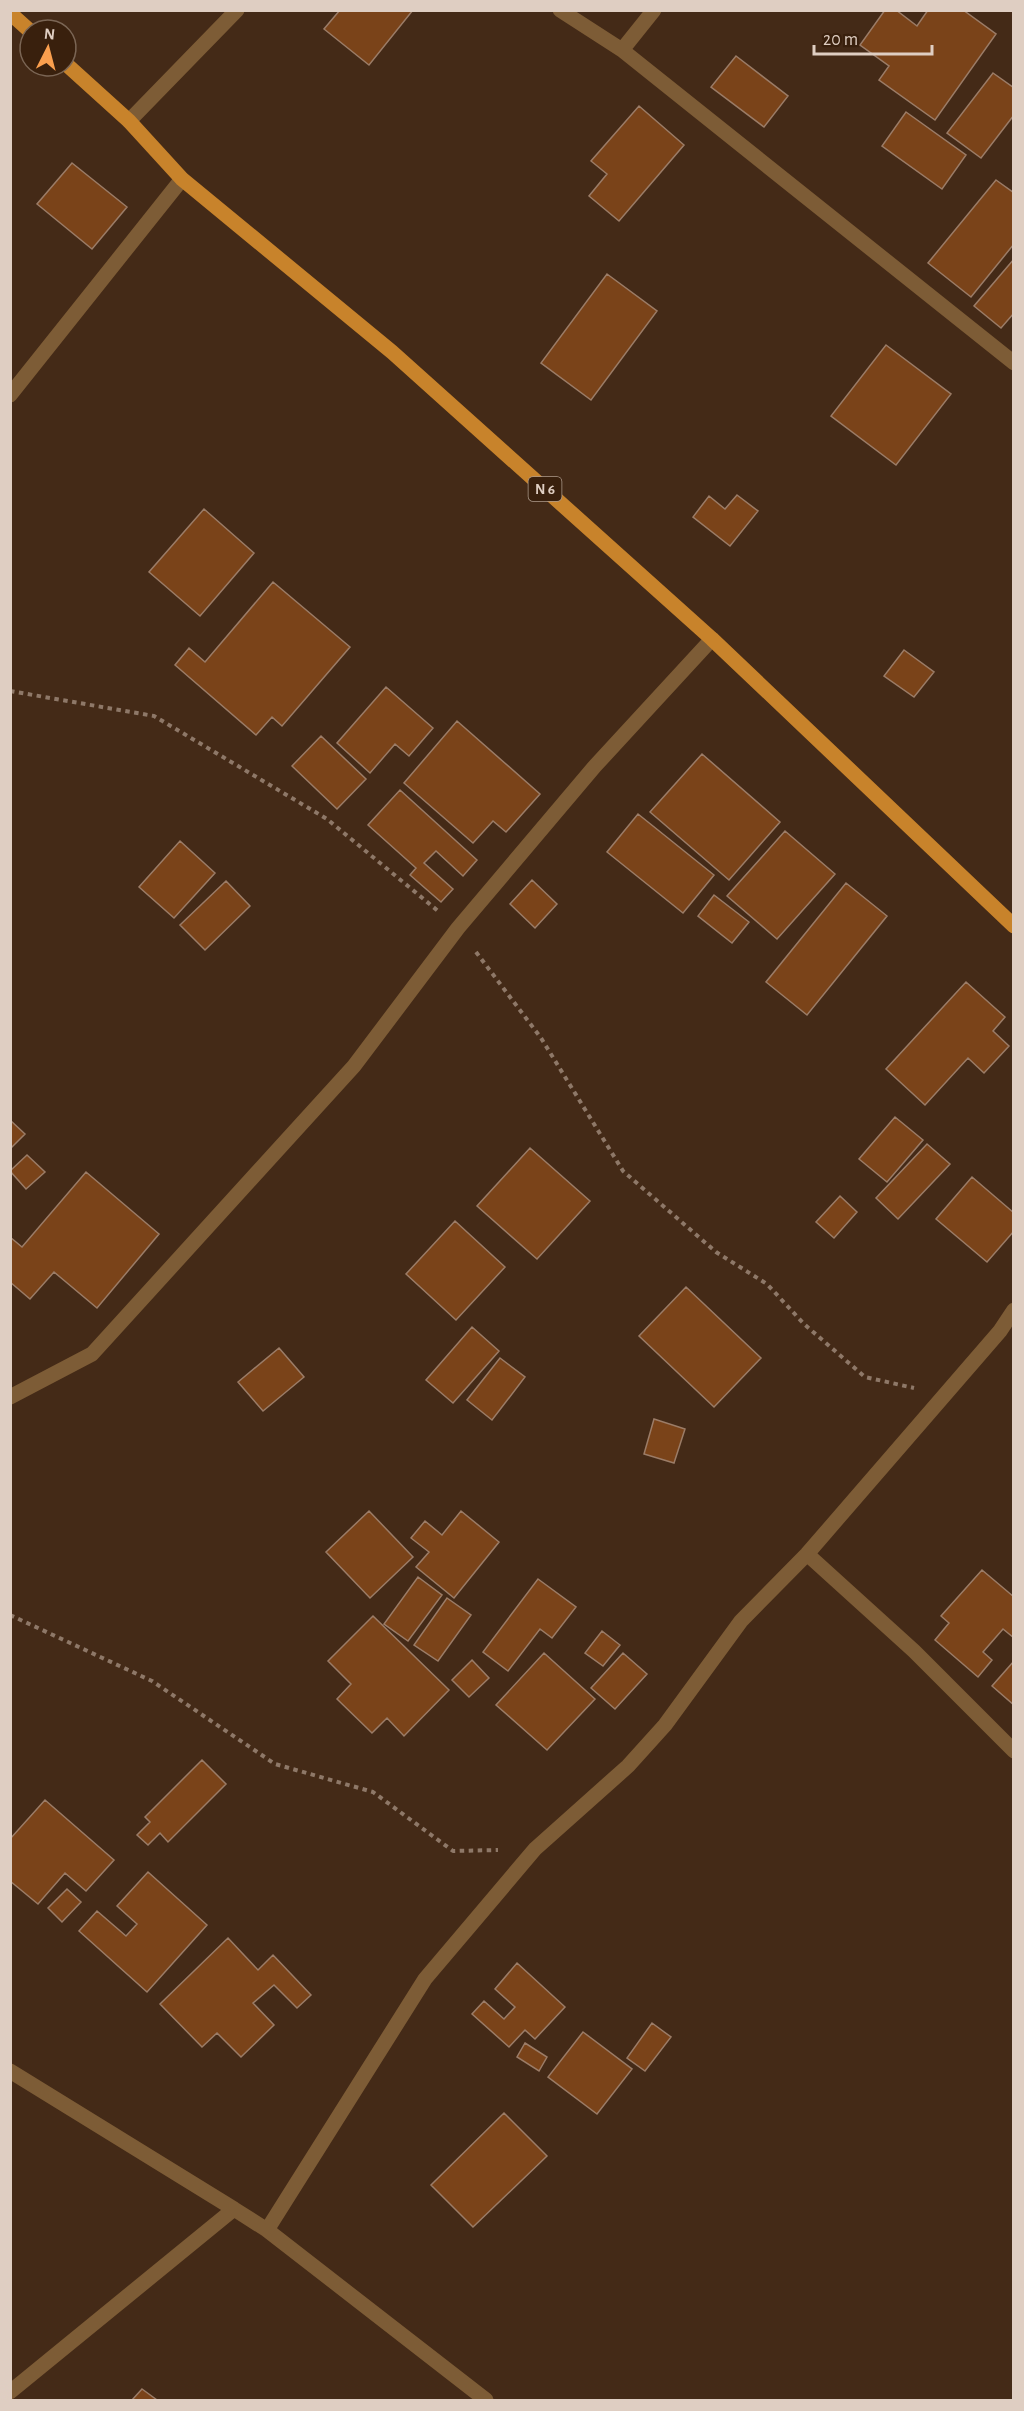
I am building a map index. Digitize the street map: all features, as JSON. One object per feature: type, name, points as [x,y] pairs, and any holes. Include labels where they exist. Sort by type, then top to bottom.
[{"type":"main road","name":"N 6","points":[[78,75],[129,121],[182,179],[392,352],[712,639],[1014,926]]},
{"type":"street","points":[[129,121],[237,10]]},
{"type":"street","points":[[560,10],[622,50],[1014,363]]},
{"type":"street","points":[[622,50],[654,10]]},
{"type":"street","points":[[10,395],[182,179]]},
{"type":"street","points":[[10,1397],[92,1354],[354,1066],[458,928],[595,766],[712,639]]},
{"type":"street","points":[[267,2230],[426,1979],[535,1849],[628,1766],[664,1725],[741,1621],[807,1554],[1000,1331],[1014,1310]]},
{"type":"street","points":[[807,1554],[914,1651],[1014,1751]]},
{"type":"street","points":[[10,2071],[267,2230],[486,2400]]},
{"type":"street","points":[[10,2392],[234,2209]]},
{"type":"path","points":[[10,691],[153,716],[327,819],[458,928],[541,1038],[623,1171],[716,1252],[767,1284],[804,1324],[866,1377],[945,1395]]},
{"type":"path","points":[[10,1615],[152,1681],[275,1764],[373,1792],[453,1851],[535,1849]]},
{"type":"building","points":[[340,10],[413,10],[369,65],[324,29]]},
{"type":"building","points":[[885,10],[896,10],[917,26],[928,10],[963,10],[996,34],[935,120],[879,80],[889,66],[860,45]]},
{"type":"building","points":[[736,56],[788,96],[764,127],[711,87]]},
{"type":"building","points":[[993,73],[1014,88],[1014,115],[981,158],[947,133]]},
{"type":"building","points":[[639,106],[684,145],[619,221],[589,196],[607,174],[591,161]]},
{"type":"building","points":[[906,112],[966,155],[942,189],[882,146]]},
{"type":"building","points":[[72,163],[127,207],[92,249],[37,204]]},
{"type":"building","points":[[996,180],[1014,193],[1014,244],[971,297],[928,263]]},
{"type":"building","points":[[1014,259],[1014,313],[1001,328],[974,306]]},
{"type":"building","points":[[607,274],[657,311],[591,400],[541,363]]},
{"type":"building","points":[[886,345],[951,394],[896,465],[831,416]]},
{"type":"building","points":[[737,495],[758,511],[730,546],[693,517],[709,496],[725,509]]},
{"type":"building","points":[[204,509],[254,553],[200,616],[149,572]]},
{"type":"building","points":[[273,582],[350,647],[282,726],[272,717],[256,735],[175,665],[189,648],[205,662]]},
{"type":"building","points":[[904,650],[934,672],[914,697],[884,676]]},
{"type":"building","points":[[386,687],[433,728],[409,756],[395,744],[370,773],[337,743]]},
{"type":"building","points":[[457,721],[540,794],[506,832],[493,821],[473,843],[404,783]]},
{"type":"building","points":[[321,736],[366,779],[337,809],[292,766]]},
{"type":"building","points":[[702,754],[780,822],[729,880],[650,812]]},
{"type":"building","points":[[400,790],[477,860],[463,876],[436,851],[424,863],[453,889],[441,902],[410,875],[416,868],[368,825]]},
{"type":"building","points":[[638,814],[714,875],[683,913],[607,852]]},
{"type":"building","points":[[785,831],[835,874],[777,939],[727,896]]},
{"type":"building","points":[[180,841],[215,873],[174,918],[139,887]]},
{"type":"building","points":[[532,880],[557,904],[535,928],[510,904]]},
{"type":"building","points":[[226,881],[250,906],[205,950],[180,925]]},
{"type":"building","points":[[846,883],[887,916],[807,1015],[766,982]]},
{"type":"building","points":[[714,895],[749,922],[732,943],[698,916]]},
{"type":"building","points":[[966,982],[1005,1017],[993,1031],[1009,1046],[984,1073],[968,1058],[925,1105],[886,1069]]},
{"type":"building","points":[[895,1117],[923,1140],[887,1182],[859,1159]]},
{"type":"building","points":[[10,1120],[25,1134],[10,1149]]},
{"type":"building","points":[[927,1144],[950,1164],[898,1219],[876,1198]]},
{"type":"building","points":[[530,1148],[590,1201],[537,1259],[477,1206]]},
{"type":"building","points":[[27,1155],[45,1172],[26,1189],[10,1171]]},
{"type":"building","points":[[86,1172],[159,1234],[97,1308],[54,1272],[30,1299],[10,1282],[10,1237],[22,1247]]},
{"type":"building","points":[[972,1177],[1014,1213],[1014,1231],[987,1262],[936,1219]]},
{"type":"building","points":[[840,1196],[857,1212],[834,1238],[816,1222]]},
{"type":"building","points":[[455,1221],[505,1267],[456,1320],[406,1274]]},
{"type":"building","points":[[686,1287],[761,1358],[714,1407],[639,1336]]},
{"type":"building","points":[[472,1327],[499,1351],[453,1403],[426,1380]]},
{"type":"building","points":[[279,1348],[304,1377],[263,1411],[238,1382]]},
{"type":"building","points":[[500,1358],[525,1377],[492,1420],[467,1400]]},
{"type":"building","points":[[654,1419],[685,1429],[674,1463],[644,1454]]},
{"type":"building","points":[[369,1511],[413,1557],[370,1598],[326,1552]]},
{"type":"building","points":[[461,1511],[499,1542],[454,1598],[416,1567],[429,1552],[411,1538],[425,1521],[442,1535]]},
{"type":"building","points":[[982,1570],[1014,1597],[1014,1638],[1003,1629],[983,1652],[992,1660],[978,1677],[935,1640],[949,1623],[941,1616]]},
{"type":"building","points":[[418,1577],[442,1595],[408,1641],[384,1624]]},
{"type":"building","points":[[538,1579],[576,1607],[552,1638],[540,1629],[508,1671],[483,1652]]},
{"type":"building","points":[[447,1598],[471,1615],[438,1661],[414,1645]]},
{"type":"building","points":[[373,1616],[449,1690],[404,1736],[387,1718],[372,1733],[337,1699],[351,1684],[328,1661]]},
{"type":"building","points":[[602,1631],[620,1645],[603,1666],[585,1653]]},
{"type":"building","points":[[544,1653],[595,1699],[547,1750],[496,1705]]},
{"type":"building","points":[[623,1653],[647,1674],[615,1709],[591,1688]]},
{"type":"building","points":[[472,1660],[489,1678],[469,1697],[452,1680]]},
{"type":"building","points":[[1014,1661],[1014,1705],[992,1686]]},
{"type":"building","points":[[202,1760],[226,1784],[168,1842],[160,1833],[148,1845],[137,1835],[150,1822],[145,1817]]},
{"type":"building","points":[[45,1800],[114,1860],[86,1891],[65,1873],[38,1904],[10,1881],[10,1839]]},
{"type":"building","points":[[148,1872],[207,1925],[147,1992],[79,1931],[97,1911],[126,1936],[137,1924],[117,1906]]},
{"type":"building","points":[[67,1889],[81,1902],[62,1922],[48,1908]]},
{"type":"building","points":[[228,1938],[258,1970],[273,1955],[311,1995],[297,2008],[274,1985],[253,2003],[274,2025],[241,2057],[217,2033],[202,2047],[160,2004]]},
{"type":"building","points":[[517,1963],[565,2007],[535,2039],[525,2030],[509,2047],[472,2014],[484,2001],[504,2019],[515,2007],[495,1989]]},
{"type":"building","points":[[652,2023],[671,2037],[645,2071],[627,2058]]},
{"type":"building","points":[[583,2032],[632,2069],[597,2114],[548,2077]]},
{"type":"building","points":[[525,2043],[547,2057],[539,2071],[517,2057]]},
{"type":"building","points":[[504,2113],[547,2156],[473,2227],[431,2185]]},
{"type":"building","points":[[142,2389],[157,2400],[132,2400]]}]
